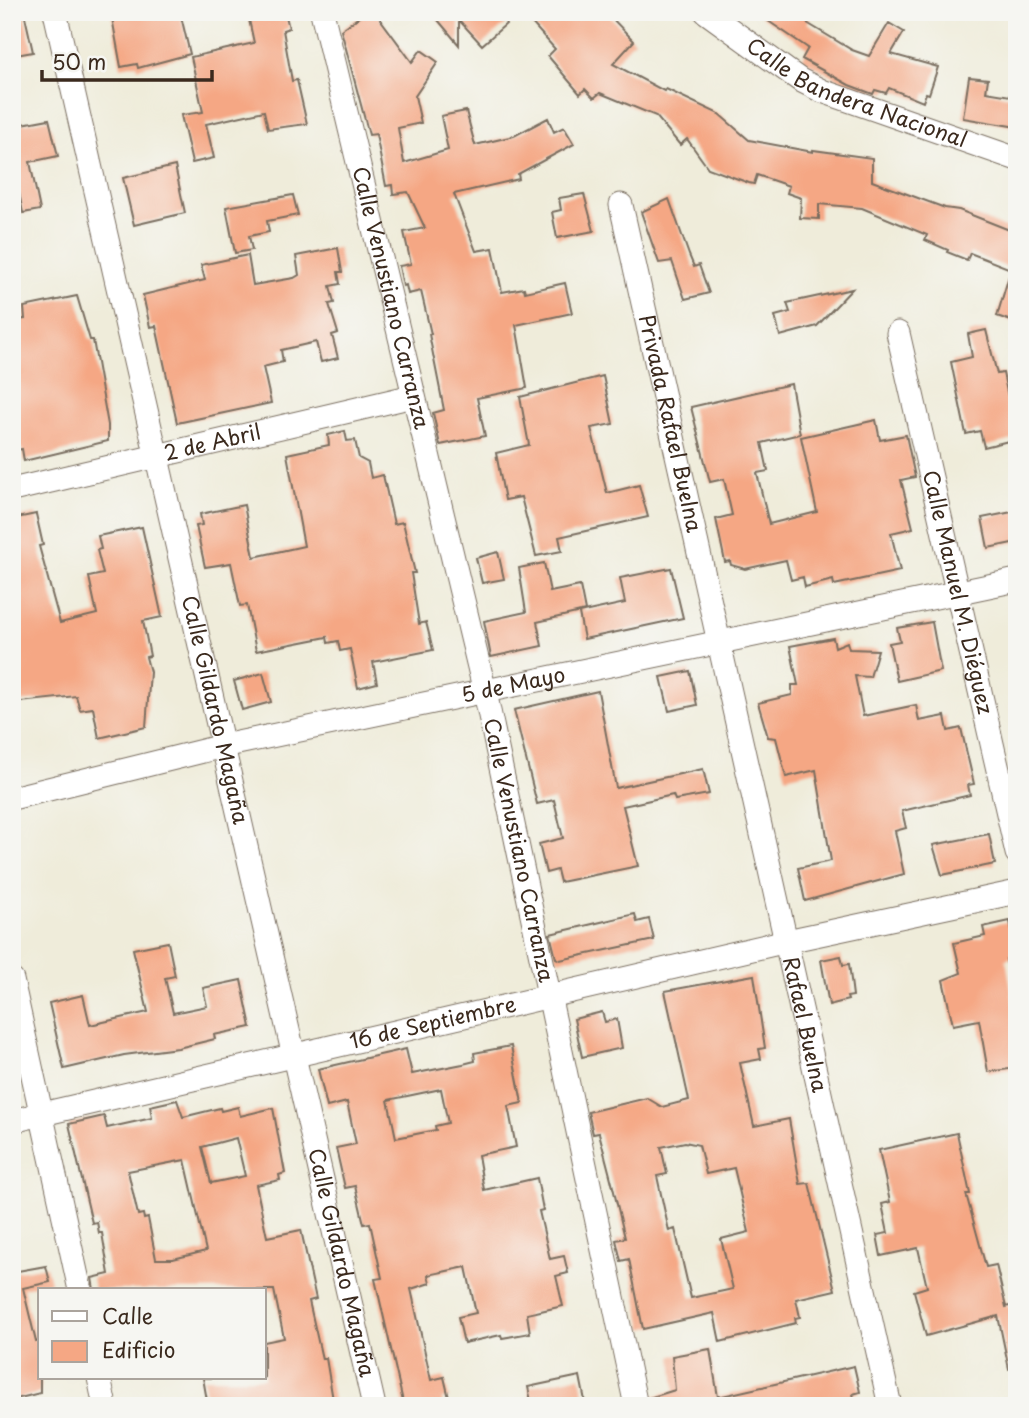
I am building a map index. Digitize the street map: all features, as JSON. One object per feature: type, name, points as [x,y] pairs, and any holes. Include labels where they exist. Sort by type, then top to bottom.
[{"type":"street","name":"Calle Gildardo Magaña","points":[[55,12],[374,1406]]},
{"type":"street","name":"Calle Venustiano Carranza","points":[[322,12],[485,692],[636,1406]]},
{"type":"street","name":"Calle Bandera Nacional","points":[[706,12],[800,80],[822,91],[1017,159]]},
{"type":"street","name":"Privada Rafael Buelna","points":[[621,205],[721,643]]},
{"type":"street","name":"Calle Manuel M. Diéguez","points":[[898,333],[1017,853]]},
{"type":"street","name":"2 de Abril","points":[[12,491],[413,396]]},
{"type":"street","name":"5 de Mayo","points":[[12,798],[223,746],[1017,580]]},
{"type":"street","name":"Rafael Buelna","points":[[721,643],[890,1406]]},
{"type":"street","name":"16 de Septiembre","points":[[12,1121],[296,1057],[549,995],[1017,892]]},
{"type":"street","points":[[12,980],[80,1288]]},
{"type":"street","points":[[99,1380],[105,1406]]},
{"type":"building","points":[[12,12],[24,12],[33,52],[16,55]]},
{"type":"building","points":[[111,12],[180,12],[190,54],[138,68],[137,64],[121,67]]},
{"type":"building","points":[[259,12],[285,12],[289,28],[283,30],[292,81],[297,80],[307,124],[268,129],[264,111],[206,124],[214,158],[192,163],[181,115],[203,112],[191,57],[254,43],[248,15]]},
{"type":"building","points":[[366,12],[375,12],[412,62],[421,50],[438,62],[415,96],[421,123],[398,128],[404,163],[448,150],[441,116],[466,111],[475,145],[514,136],[548,118],[554,132],[564,127],[574,144],[518,174],[519,179],[454,194],[476,251],[493,248],[502,292],[524,288],[525,292],[565,283],[572,313],[516,325],[527,388],[477,398],[485,436],[440,445],[433,413],[444,410],[431,334],[421,291],[408,294],[406,285],[403,286],[399,266],[411,264],[404,232],[425,228],[408,192],[393,194],[392,185],[386,186],[376,134],[369,135],[341,30]]},
{"type":"building","points":[[447,12],[501,12],[506,24],[482,45],[459,20],[459,45],[438,20]]},
{"type":"building","points":[[522,12],[606,12],[634,41],[613,64],[664,91],[666,89],[719,114],[749,140],[813,152],[872,158],[872,181],[1017,233],[1017,323],[997,316],[1011,269],[970,253],[967,260],[947,252],[948,250],[925,240],[927,235],[862,208],[819,204],[819,219],[800,218],[801,198],[787,193],[789,186],[757,175],[754,184],[749,183],[708,168],[687,139],[680,145],[656,116],[600,93],[594,98],[585,89],[580,94],[548,56],[555,49]]},
{"type":"building","points":[[755,12],[813,12],[807,23],[852,50],[869,56],[889,23],[904,32],[891,54],[938,67],[929,94],[926,93],[923,102],[889,88],[886,93],[875,90],[873,94],[849,85],[802,59],[808,48]]},
{"type":"building","points":[[969,77],[988,79],[986,92],[1017,97],[1017,127],[963,118]]},
{"type":"building","points":[[20,117],[22,124],[49,119],[58,156],[30,162],[40,210],[23,213],[17,182],[12,182],[12,118]]},
{"type":"building","points":[[175,166],[185,213],[134,225],[123,178]]},
{"type":"building","points":[[584,194],[594,231],[557,238],[552,212],[561,210],[559,198]]},
{"type":"building","points":[[293,195],[298,215],[267,221],[269,232],[249,236],[252,250],[235,253],[226,207]]},
{"type":"building","points":[[669,199],[694,267],[699,265],[709,293],[685,299],[672,261],[659,263],[641,212]]},
{"type":"building","points":[[338,248],[342,272],[338,272],[340,284],[330,286],[334,303],[329,304],[338,333],[332,335],[338,358],[321,362],[316,342],[281,350],[283,362],[263,367],[271,403],[177,423],[156,326],[150,327],[143,295],[205,280],[201,265],[248,255],[253,285],[294,278],[299,275],[296,256]]},
{"type":"building","points":[[852,289],[817,326],[780,336],[775,316],[790,312],[787,303]]},
{"type":"building","points":[[77,296],[90,340],[93,340],[108,425],[108,441],[24,461],[22,449],[12,451],[12,339],[20,338],[16,320],[25,319],[24,307]]},
{"type":"building","points":[[986,330],[997,374],[1003,373],[1017,439],[984,447],[980,431],[966,434],[951,362],[972,357],[968,334]]},
{"type":"building","points":[[603,376],[613,424],[591,428],[607,493],[639,485],[648,517],[559,537],[562,551],[536,556],[521,497],[505,500],[496,453],[529,445],[520,397]]},
{"type":"building","points":[[791,384],[800,434],[762,443],[768,471],[757,473],[769,524],[817,512],[801,437],[876,420],[880,440],[906,435],[915,477],[901,480],[913,528],[891,533],[900,571],[834,585],[833,580],[805,587],[803,577],[791,580],[786,560],[745,569],[731,565],[730,561],[725,562],[716,519],[732,515],[724,479],[710,482],[691,407]]},
{"type":"building","points":[[345,431],[347,441],[355,440],[359,458],[368,463],[371,478],[383,475],[394,524],[403,522],[415,573],[411,573],[419,624],[426,622],[433,650],[373,662],[377,683],[358,688],[350,649],[340,651],[338,641],[328,643],[327,637],[256,651],[247,605],[240,606],[231,563],[205,567],[196,526],[202,525],[200,514],[244,505],[254,557],[304,546],[287,454],[329,445],[328,435]]},
{"type":"building","points":[[1017,511],[1017,542],[988,548],[982,518]]},
{"type":"building","points":[[36,514],[43,545],[39,546],[60,623],[97,614],[89,577],[103,574],[97,550],[101,549],[98,536],[142,527],[162,617],[143,621],[150,656],[146,657],[150,672],[146,727],[99,738],[93,708],[80,710],[76,696],[12,703],[12,519]]},
{"type":"building","points":[[498,552],[504,579],[482,583],[476,558]]},
{"type":"building","points":[[544,563],[550,592],[580,586],[585,611],[537,622],[542,646],[491,657],[484,621],[526,612],[519,568]]},
{"type":"building","points":[[671,568],[683,618],[584,639],[579,613],[625,603],[620,578]]},
{"type":"building","points":[[932,622],[941,671],[897,681],[889,643],[900,641],[897,628]]},
{"type":"building","points":[[833,638],[835,647],[847,642],[849,649],[878,650],[870,677],[855,676],[863,716],[916,705],[919,721],[945,716],[948,731],[961,728],[974,784],[968,785],[970,795],[902,811],[906,828],[895,831],[904,874],[805,901],[798,868],[831,861],[816,770],[786,777],[776,738],[768,737],[758,703],[792,695],[792,685],[798,685],[790,646]]},
{"type":"building","points":[[690,671],[697,705],[669,711],[661,677]]},
{"type":"building","points":[[263,673],[271,702],[242,710],[234,681]]},
{"type":"building","points":[[598,691],[616,788],[703,769],[709,794],[675,800],[673,795],[623,806],[638,866],[560,882],[557,870],[546,873],[539,844],[563,838],[554,800],[537,804],[514,710]]},
{"type":"building","points":[[989,834],[995,864],[942,875],[933,845]]},
{"type":"building","points":[[635,914],[637,922],[649,919],[654,940],[560,960],[556,958],[550,934]]},
{"type":"building","points":[[1010,921],[1017,956],[1006,959],[1017,1024],[1017,1068],[988,1072],[979,1020],[953,1025],[943,980],[961,973],[954,943],[985,936],[983,927]]},
{"type":"building","points":[[168,942],[175,976],[165,978],[173,1013],[207,1006],[203,988],[241,980],[251,1027],[214,1035],[215,1039],[178,1048],[124,1055],[64,1069],[49,1003],[83,995],[90,1025],[148,1012],[133,949]]},
{"type":"building","points":[[841,956],[843,965],[849,964],[853,996],[829,1005],[821,960]]},
{"type":"building","points":[[754,975],[765,1048],[759,1049],[761,1059],[740,1063],[754,1126],[789,1119],[800,1184],[809,1183],[835,1290],[796,1299],[800,1317],[795,1318],[796,1323],[720,1342],[714,1313],[643,1329],[629,1259],[621,1261],[616,1240],[625,1238],[612,1183],[599,1133],[593,1134],[588,1112],[647,1098],[662,1107],[689,1100],[665,991]],"holes":[[[685,1142],[699,1145],[706,1174],[734,1168],[749,1232],[721,1239],[733,1289],[691,1298],[675,1229],[669,1231],[657,1176],[667,1174],[661,1147]]]},
{"type":"building","points":[[602,1012],[605,1022],[617,1019],[622,1048],[582,1057],[574,1019]]},
{"type":"building","points":[[511,1046],[522,1103],[508,1106],[516,1147],[478,1155],[484,1190],[537,1178],[543,1210],[539,1211],[550,1259],[564,1256],[568,1273],[556,1276],[563,1306],[527,1314],[530,1333],[502,1338],[501,1335],[464,1343],[458,1317],[476,1313],[466,1267],[428,1275],[430,1283],[411,1289],[431,1380],[444,1377],[449,1398],[442,1399],[443,1406],[404,1406],[375,1279],[382,1278],[370,1223],[364,1224],[355,1186],[345,1188],[336,1148],[356,1144],[347,1102],[327,1107],[318,1069],[406,1049],[412,1074],[475,1061],[474,1053]],"holes":[[[441,1089],[448,1123],[435,1126],[436,1130],[396,1138],[388,1100]]]},
{"type":"building","points":[[177,1100],[183,1117],[220,1108],[221,1111],[238,1107],[240,1116],[273,1108],[285,1173],[279,1175],[280,1180],[256,1185],[267,1237],[301,1230],[316,1299],[309,1301],[322,1359],[326,1358],[334,1406],[208,1406],[203,1380],[266,1380],[266,1342],[284,1338],[274,1290],[94,1288],[92,1278],[109,1274],[102,1233],[99,1233],[97,1222],[92,1223],[69,1124],[104,1116],[107,1128],[152,1118],[150,1106]],"holes":[[[236,1138],[245,1176],[211,1183],[202,1147]],[[185,1160],[206,1251],[173,1259],[156,1259],[148,1218],[144,1219],[143,1214],[138,1215],[128,1171]]]},
{"type":"building","points":[[957,1133],[970,1194],[966,1194],[986,1267],[996,1265],[1006,1307],[1017,1304],[1017,1368],[1009,1369],[998,1316],[926,1336],[914,1291],[927,1287],[918,1248],[881,1256],[877,1235],[888,1233],[882,1204],[890,1202],[879,1150]]},
{"type":"building","points":[[46,1266],[50,1282],[23,1288],[38,1342],[40,1393],[12,1400],[12,1272]]},
{"type":"building","points":[[710,1349],[718,1397],[854,1366],[860,1392],[853,1394],[856,1406],[650,1406],[649,1398],[675,1390],[672,1356]]},
{"type":"building","points":[[580,1376],[586,1406],[532,1406],[528,1387]]}]
